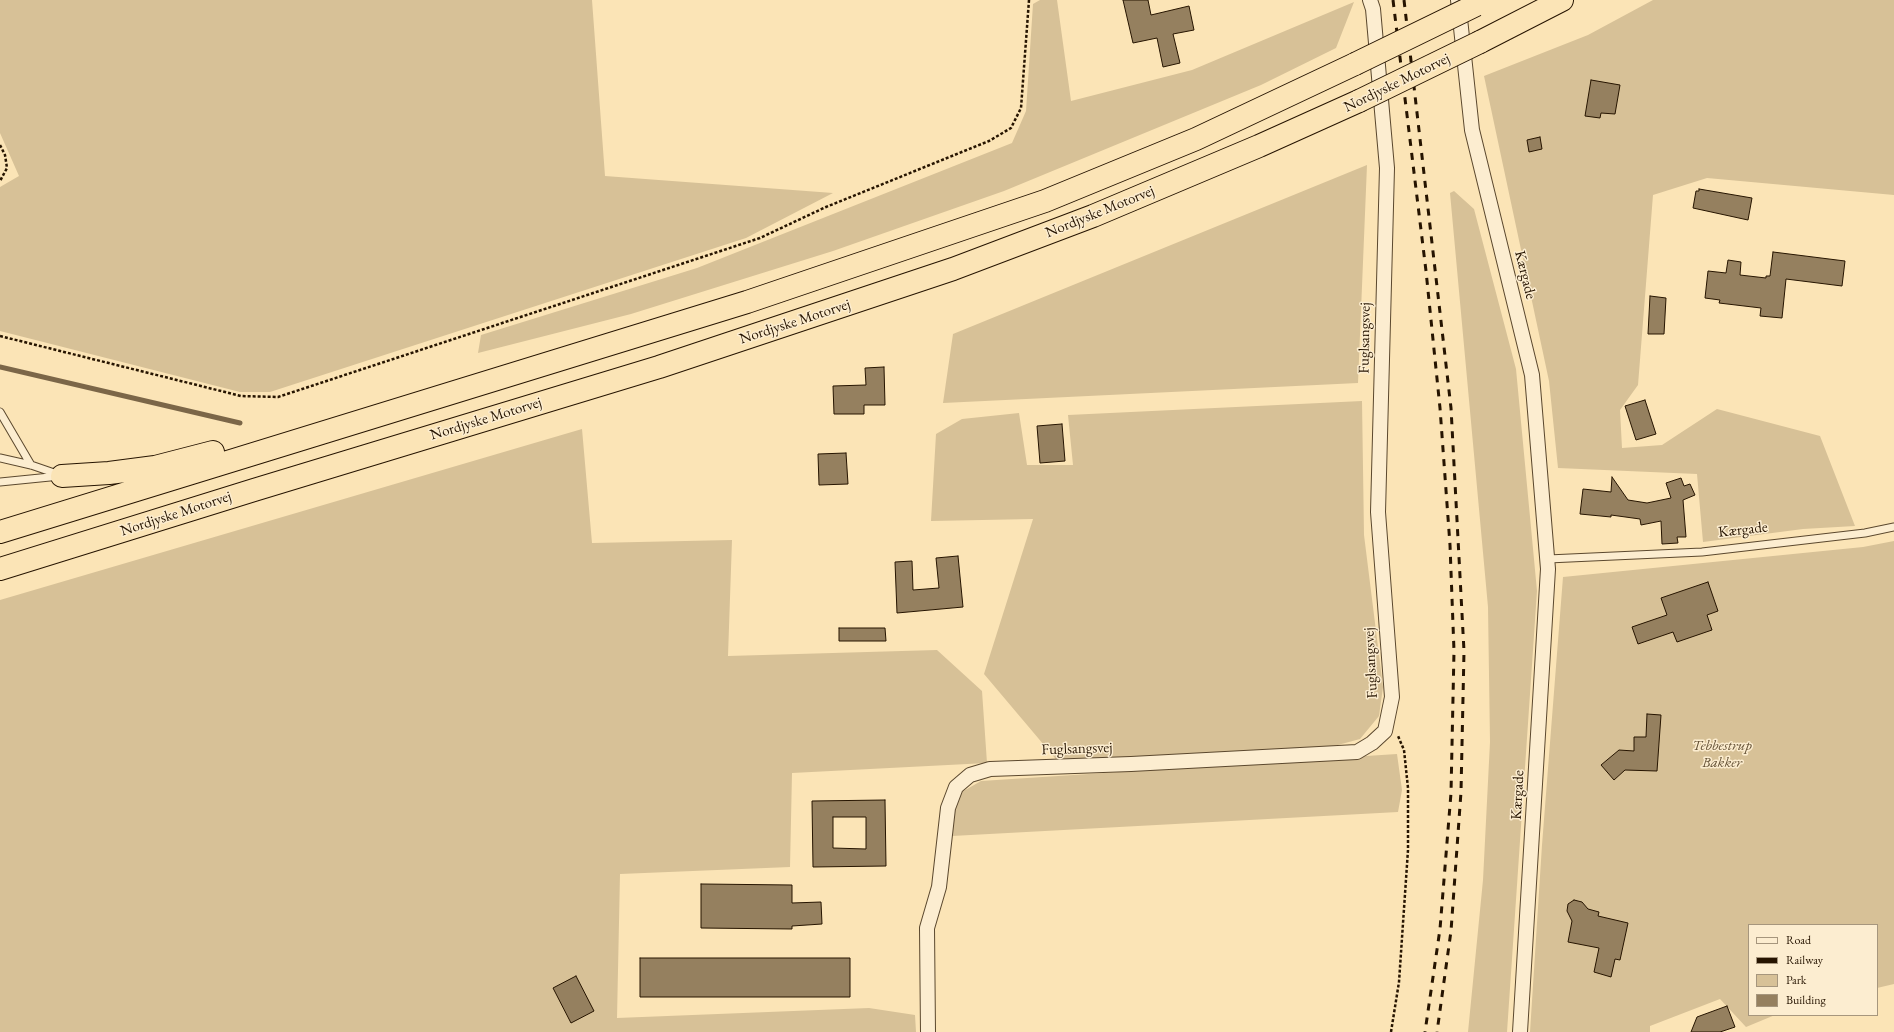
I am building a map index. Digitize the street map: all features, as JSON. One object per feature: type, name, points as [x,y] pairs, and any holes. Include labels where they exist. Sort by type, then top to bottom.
[{"type":"highway","name":"Nordjyske Motorvej","points":[[0,569],[254,490],[667,365],[953,269],[1094,216],[1259,146],[1359,101],[1562,0]]},
{"type":"highway","name":"Nordjyske Motorvej","points":[[0,532],[747,302],[1045,201],[1196,139],[1355,64],[1474,2]]},
{"type":"highway","points":[[62,476],[154,467],[194,457],[380,401],[747,302]]},
{"type":"highway","points":[[0,577],[156,521]]},
{"type":"street","name":"Fuglsangsvej","points":[[928,1032],[927,928],[940,887],[948,808],[956,787],[970,775],[990,770],[1357,752],[1372,743],[1385,731],[1392,697],[1378,512],[1387,168],[1373,9],[1370,0]]},
{"type":"street","name":"Kærgade","points":[[1474,2],[1472,130],[1532,375],[1548,559],[1520,1032]]},
{"type":"lane","points":[[0,412],[31,465]]},
{"type":"lane","points":[[0,458],[31,465],[62,476]]},
{"type":"lane","points":[[0,482],[62,476]]},
{"type":"lane","name":"Kærgade","points":[[1548,559],[1702,552],[1865,533],[1894,527]]},
{"type":"path","points":[[0,336],[242,396],[278,397],[760,238],[826,207],[989,141],[1011,128],[1021,108],[1029,0]]},
{"type":"path","points":[[0,145],[5,155],[7,168],[0,181]]},
{"type":"path","points":[[1388,713],[1404,750],[1408,788],[1408,850],[1401,958],[1392,1032]]},
{"type":"green space","points":[[0,0],[592,0],[605,176],[833,193],[746,238],[270,392],[240,392],[0,331],[0,187],[19,176],[0,133]]},
{"type":"green space","points":[[1040,0],[1057,0],[1071,101],[1192,70],[1354,2],[1336,48],[1261,85],[1004,191],[833,251],[631,314],[478,353],[481,335],[697,268],[1012,143],[1026,111],[1033,4]]},
{"type":"green space","points":[[1653,0],[1894,0],[1894,195],[1707,178],[1653,195],[1638,385],[1620,410],[1622,448],[1662,445],[1717,409],[1820,436],[1855,526],[1803,529],[1703,542],[1697,474],[1558,468],[1549,381],[1484,76],[1588,35]]},
{"type":"green space","points":[[1367,165],[1358,383],[943,403],[953,334]]},
{"type":"green space","points":[[1454,191],[1474,209],[1516,369],[1537,591],[1507,1032],[1468,1032],[1483,880],[1490,742],[1488,607],[1450,193]]},
{"type":"green space","points":[[1362,401],[1364,535],[1383,687],[1379,716],[1360,739],[1323,749],[1060,764],[984,674],[1033,519],[931,521],[936,434],[962,419],[1019,413],[1027,465],[1073,465],[1068,415]]},
{"type":"green space","points":[[582,429],[592,543],[732,540],[728,656],[937,650],[982,691],[987,763],[792,773],[790,867],[620,874],[617,1018],[869,1008],[915,1015],[916,1032],[0,1032],[0,600]]},
{"type":"green space","name":"Tebbestrup Bakker","points":[[1894,541],[1894,984],[1878,988],[1878,924],[1748,924],[1748,1016],[1773,1016],[1746,1027],[1720,999],[1650,1026],[1650,1032],[1530,1032],[1542,845],[1563,577],[1863,547]]},
{"type":"green space","points":[[1397,754],[1402,790],[1398,812],[952,836],[952,814],[960,793],[981,781]]},
{"type":"building","points":[[1123,0],[1148,0],[1151,15],[1189,6],[1194,30],[1173,34],[1180,63],[1163,67],[1157,38],[1133,43]]},
{"type":"building","points":[[1591,80],[1620,85],[1615,114],[1601,113],[1600,118],[1585,116]]},
{"type":"building","points":[[1540,137],[1542,149],[1529,152],[1527,140]]},
{"type":"building","points":[[1699,189],[1752,198],[1748,220],[1693,208],[1696,191],[1699,191]]},
{"type":"building","points":[[1773,252],[1845,261],[1842,286],[1786,279],[1782,318],[1760,316],[1761,308],[1719,303],[1720,300],[1705,298],[1708,271],[1726,273],[1728,260],[1741,262],[1740,275],[1766,278],[1766,276],[1770,276]]},
{"type":"building","points":[[1650,296],[1666,298],[1664,334],[1648,334]]},
{"type":"building","points":[[884,367],[885,405],[864,405],[864,414],[834,414],[833,386],[866,385],[865,368]]},
{"type":"building","points":[[1645,400],[1656,434],[1636,440],[1625,406]]},
{"type":"building","points":[[1062,424],[1065,461],[1040,463],[1037,426]]},
{"type":"building","points":[[846,453],[848,484],[819,485],[818,454]]},
{"type":"building","points":[[1612,477],[1628,500],[1647,503],[1671,498],[1666,483],[1681,478],[1684,486],[1690,484],[1695,495],[1683,500],[1686,537],[1677,537],[1678,543],[1662,544],[1661,521],[1641,525],[1640,519],[1611,515],[1611,517],[1580,514],[1583,489],[1611,492]]},
{"type":"building","points":[[958,556],[963,607],[897,613],[895,562],[912,561],[913,590],[939,588],[936,558]]},
{"type":"building","points":[[1708,582],[1718,611],[1707,615],[1712,630],[1677,642],[1673,632],[1638,644],[1632,627],[1667,615],[1661,598]]},
{"type":"building","points":[[839,628],[885,628],[886,641],[839,641]]},
{"type":"building","points":[[1647,714],[1661,715],[1657,771],[1625,770],[1614,780],[1601,765],[1619,750],[1634,751],[1634,737],[1646,737]]},
{"type":"building","points":[[885,800],[886,866],[813,867],[812,801]],"holes":[[[833,817],[866,817],[866,849],[833,848]]]},
{"type":"building","points":[[701,884],[792,885],[792,903],[821,902],[822,924],[792,926],[792,929],[701,928]]},
{"type":"building","points":[[1574,900],[1582,902],[1588,909],[1599,912],[1598,916],[1628,923],[1620,960],[1615,959],[1611,977],[1594,972],[1599,948],[1568,942],[1572,921],[1567,911],[1568,904]]},
{"type":"building","points":[[640,958],[850,958],[850,997],[640,997]]},
{"type":"building","points":[[576,976],[594,1011],[571,1023],[553,988]]},
{"type":"building","points":[[1727,1006],[1735,1027],[1720,1032],[1691,1032],[1697,1017]]},
{"type":"waterway","points":[[0,367],[240,423]]},
{"type":"railway","points":[[1393,0],[1426,271],[1440,408],[1450,545],[1454,651],[1451,793],[1440,929],[1425,1032]]},
{"type":"railway","points":[[1404,0],[1451,408],[1464,651],[1461,792],[1451,931],[1437,1032]]}]
